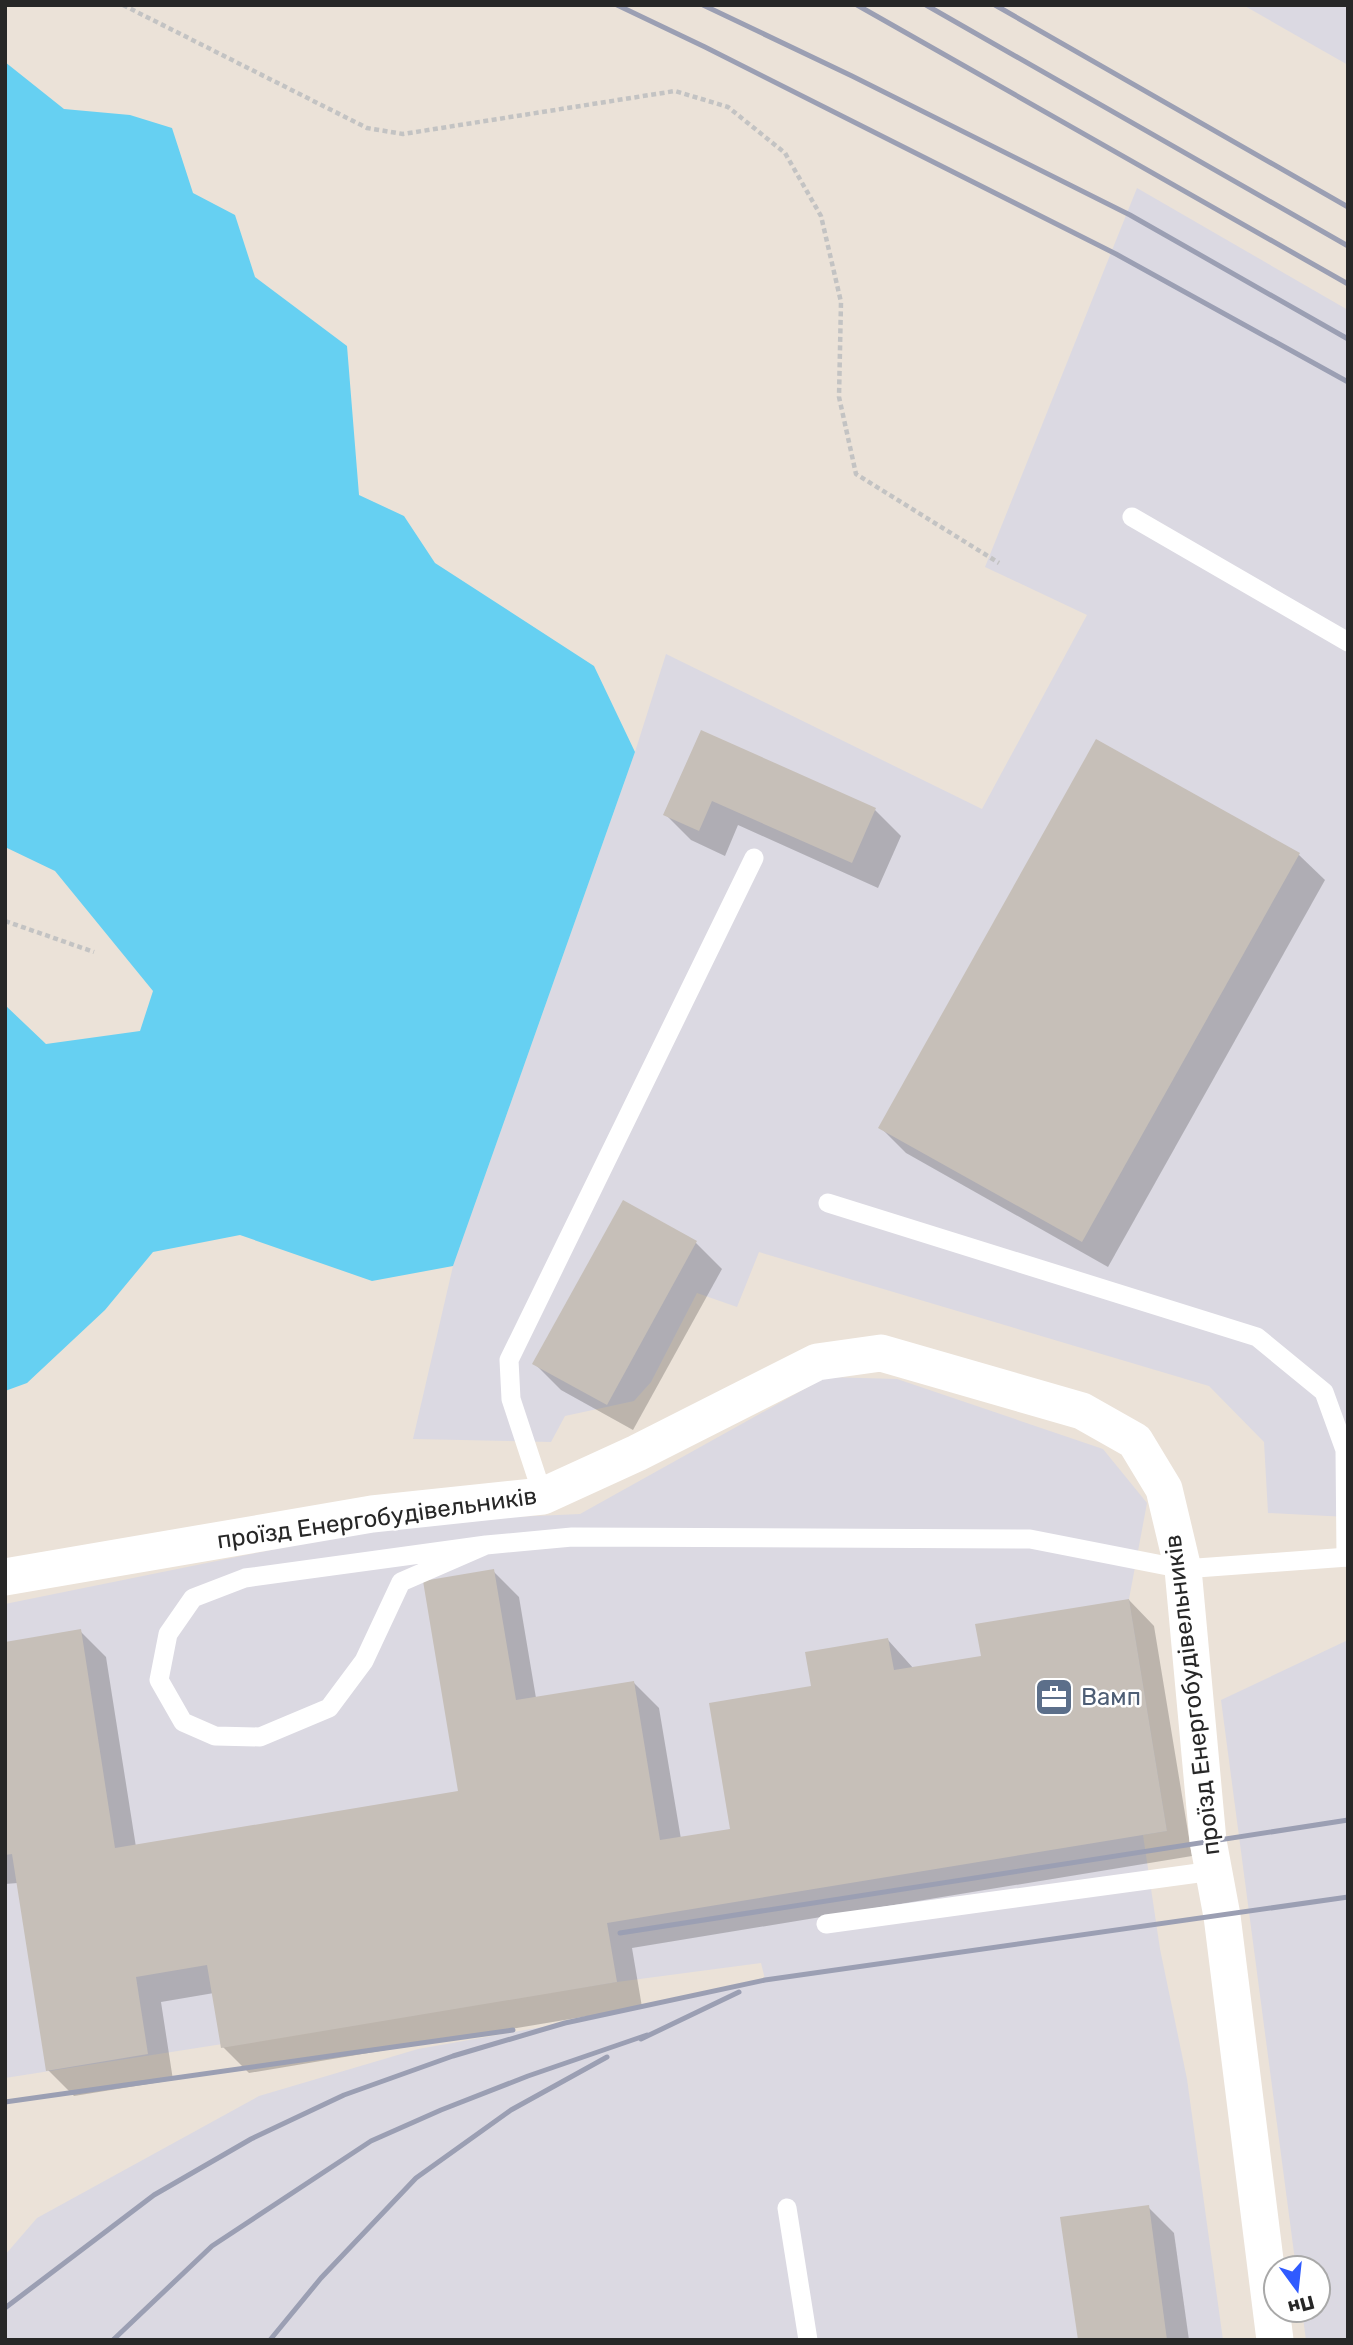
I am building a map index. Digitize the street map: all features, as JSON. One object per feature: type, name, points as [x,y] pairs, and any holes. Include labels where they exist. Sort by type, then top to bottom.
[{"type":"street","name":"проїзд Енергобудівельників","points":[[5,1577],[372,1514],[543,1496],[817,1362],[881,1353],[1082,1411],[1135,1441],[1164,1489],[1183,1569],[1208,1841],[1222,1916],[1275,2340]]},
{"type":"lane","points":[[1132,517],[1348,642]]},
{"type":"lane","points":[[543,1496],[511,1399],[509,1360],[754,858]]},
{"type":"lane","points":[[486,1545],[401,1582],[365,1661],[329,1708],[260,1737],[215,1736],[183,1722],[159,1680],[168,1634],[193,1598],[244,1578],[486,1545],[572,1537],[1030,1539],[1183,1569],[1347,1557],[1345,1450],[1324,1392],[1257,1337],[828,1203]]},
{"type":"lane","points":[[826,1924],[1213,1871]]},
{"type":"lane","points":[[787,2208],[808,2340]]},
{"type":"path","points":[[123,5],[367,128],[403,134],[675,91],[728,107],[785,153],[821,216],[841,302],[839,397],[856,474],[999,563]]},
{"type":"path","points":[[5,921],[94,952]]},
{"type":"shaded area","points":[[1243,5],[1348,5],[1348,65]]},
{"type":"shaded area","points":[[1137,188],[1348,310],[1348,1517],[1268,1513],[1264,1442],[1209,1386],[759,1252],[737,1307],[697,1293],[651,1382],[634,1401],[565,1416],[551,1442],[413,1439],[453,1266],[635,752],[666,654],[982,809],[1087,615],[985,567]]},
{"type":"shaded area","points":[[826,1377],[897,1379],[1103,1449],[1147,1503],[1129,1599],[1167,1831],[1143,1835],[1160,1949],[1187,2079],[1223,2340],[5,2340],[5,2255],[37,2218],[259,2096],[418,2049],[565,2023],[765,1979],[761,1963],[617,1982],[5,2078],[5,1604],[409,1522],[580,1514]]},
{"type":"shaded area","points":[[1348,1640],[1348,2340],[1306,2340],[1304,2324],[1332,2324],[1332,2254],[1294,2254],[1221,1700]]},
{"type":"water","points":[[5,62],[64,109],[130,115],[172,128],[193,193],[235,215],[255,277],[347,346],[359,495],[404,516],[435,563],[594,666],[635,752],[453,1266],[372,1281],[240,1235],[153,1252],[105,1310],[27,1383],[5,1391],[5,1005],[46,1044],[140,1031],[153,991],[55,871],[5,847]]},
{"type":"building","points":[[701,730],[876,808],[852,863],[712,801],[699,831],[663,815]]},
{"type":"building","points":[[1096,739],[1300,853],[1082,1242],[878,1128]]},
{"type":"building","points":[[623,1200],[697,1241],[607,1405],[532,1364]]},
{"type":"building","points":[[494,1569],[516,1700],[634,1681],[660,1840],[730,1829],[709,1703],[811,1686],[805,1652],[888,1638],[894,1670],[981,1656],[975,1624],[1129,1599],[1167,1831],[607,1923],[617,1982],[221,2048],[207,1965],[136,1977],[148,2054],[46,2071],[12,1854],[5,1855],[5,1642],[81,1629],[115,1848],[458,1791],[423,1581]]},
{"type":"building","points":[[1149,2205],[1167,2340],[1078,2340],[1060,2217]]},
{"type":"railway","points":[[617,5],[1116,254],[1348,382]]},
{"type":"railway","points":[[703,5],[1130,215],[1348,339]]},
{"type":"railway","points":[[857,5],[1348,284]]},
{"type":"railway","points":[[926,5],[1348,246]]},
{"type":"railway","points":[[995,5],[1348,207]]},
{"type":"railway","points":[[620,1933],[1348,1820]]},
{"type":"railway","points":[[5,2308],[154,2195],[251,2139],[344,2095],[453,2056],[565,2023],[765,1980],[1348,1897]]},
{"type":"railway","points":[[641,2039],[739,1992]]},
{"type":"railway","points":[[5,2102],[513,2030]]},
{"type":"railway","points":[[113,2340],[212,2246],[371,2141],[528,2076],[647,2035]]},
{"type":"railway","points":[[270,2340],[321,2278],[416,2178],[511,2110],[607,2057]]},
{"type":"place","name":"Вамп","points":[[1054,1697]]}]
